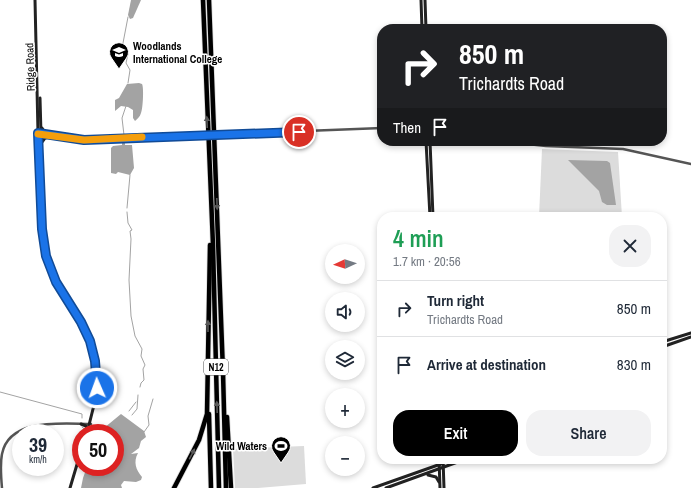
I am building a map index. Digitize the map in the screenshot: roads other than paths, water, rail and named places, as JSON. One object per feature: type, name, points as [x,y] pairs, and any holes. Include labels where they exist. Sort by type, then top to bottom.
[{"type":"highway","name":"N12","points":[[203,0],[219,488]]},
{"type":"highway","name":"N12","points":[[209,0],[226,488]]},
{"type":"highway","points":[[208,145],[210,242],[209,400],[211,488]]},
{"type":"highway","points":[[223,372],[231,488]]},
{"type":"highway","points":[[174,488],[199,440],[207,414],[209,400]]},
{"type":"main road","name":"Ridge Road","points":[[36,0],[41,122],[40,134]]},
{"type":"main road","name":"Ridge Road","points":[[36,0],[40,134]]},
{"type":"main road","points":[[422,0],[422,24]]},
{"type":"main road","points":[[425,0],[426,24]]},
{"type":"main road","points":[[41,122],[43,131],[47,135]]},
{"type":"main road","points":[[40,134],[42,144],[45,236],[48,255],[58,281],[88,333],[97,365],[98,400],[91,424]]},
{"type":"main road","points":[[40,134],[42,229],[46,256],[56,282],[84,327],[95,361],[97,388],[91,424]]},
{"type":"main road","points":[[42,144],[44,138],[54,136]]},
{"type":"main road","points":[[426,146],[430,212]]},
{"type":"main road","points":[[430,146],[433,212]]},
{"type":"main road","points":[[667,340],[691,333]]},
{"type":"main road","points":[[667,345],[691,337]]},
{"type":"main road","points":[[426,470],[435,464]]},
{"type":"main road","points":[[443,464],[444,488]]},
{"type":"main road","points":[[386,488],[453,464]]},
{"type":"main road","points":[[373,488],[439,465],[440,488]]},
{"type":"main road","points":[[422,476],[430,475],[436,477],[440,488]]},
{"type":"main road","points":[[71,488],[74,476]]},
{"type":"main road","points":[[71,488],[75,476]]},
{"type":"street","points":[[40,134],[84,140],[377,128]]},
{"type":"street","points":[[546,146],[623,149],[691,164]]},
{"type":"street","points":[[2,488],[1,456],[7,441],[17,432],[29,427],[72,425]]},
{"type":"waterway","points":[[128,17],[123,43],[128,54],[126,63],[130,70],[128,83]]},
{"type":"waterway","points":[[124,135],[122,118],[126,106]]},
{"type":"waterway","points":[[127,208],[130,175]]},
{"type":"waterway","points":[[127,212],[128,223],[132,230],[130,231],[129,280],[131,316],[135,336],[142,349],[141,356],[145,365],[143,369],[144,380],[140,387]]},
{"type":"waterway","points":[[0,392],[82,414],[82,418]]},
{"type":"waterway","points":[[132,415],[137,409],[138,395]]},
{"type":"waterway","points":[[144,432],[149,425],[148,416],[153,399]]},
{"type":"waterway","points":[[129,411],[136,402]]},
{"type":"place","name":"Woodlands International College","points":[[119,69]]},
{"type":"place","name":"Wild Waters","points":[[281,463]]}]
